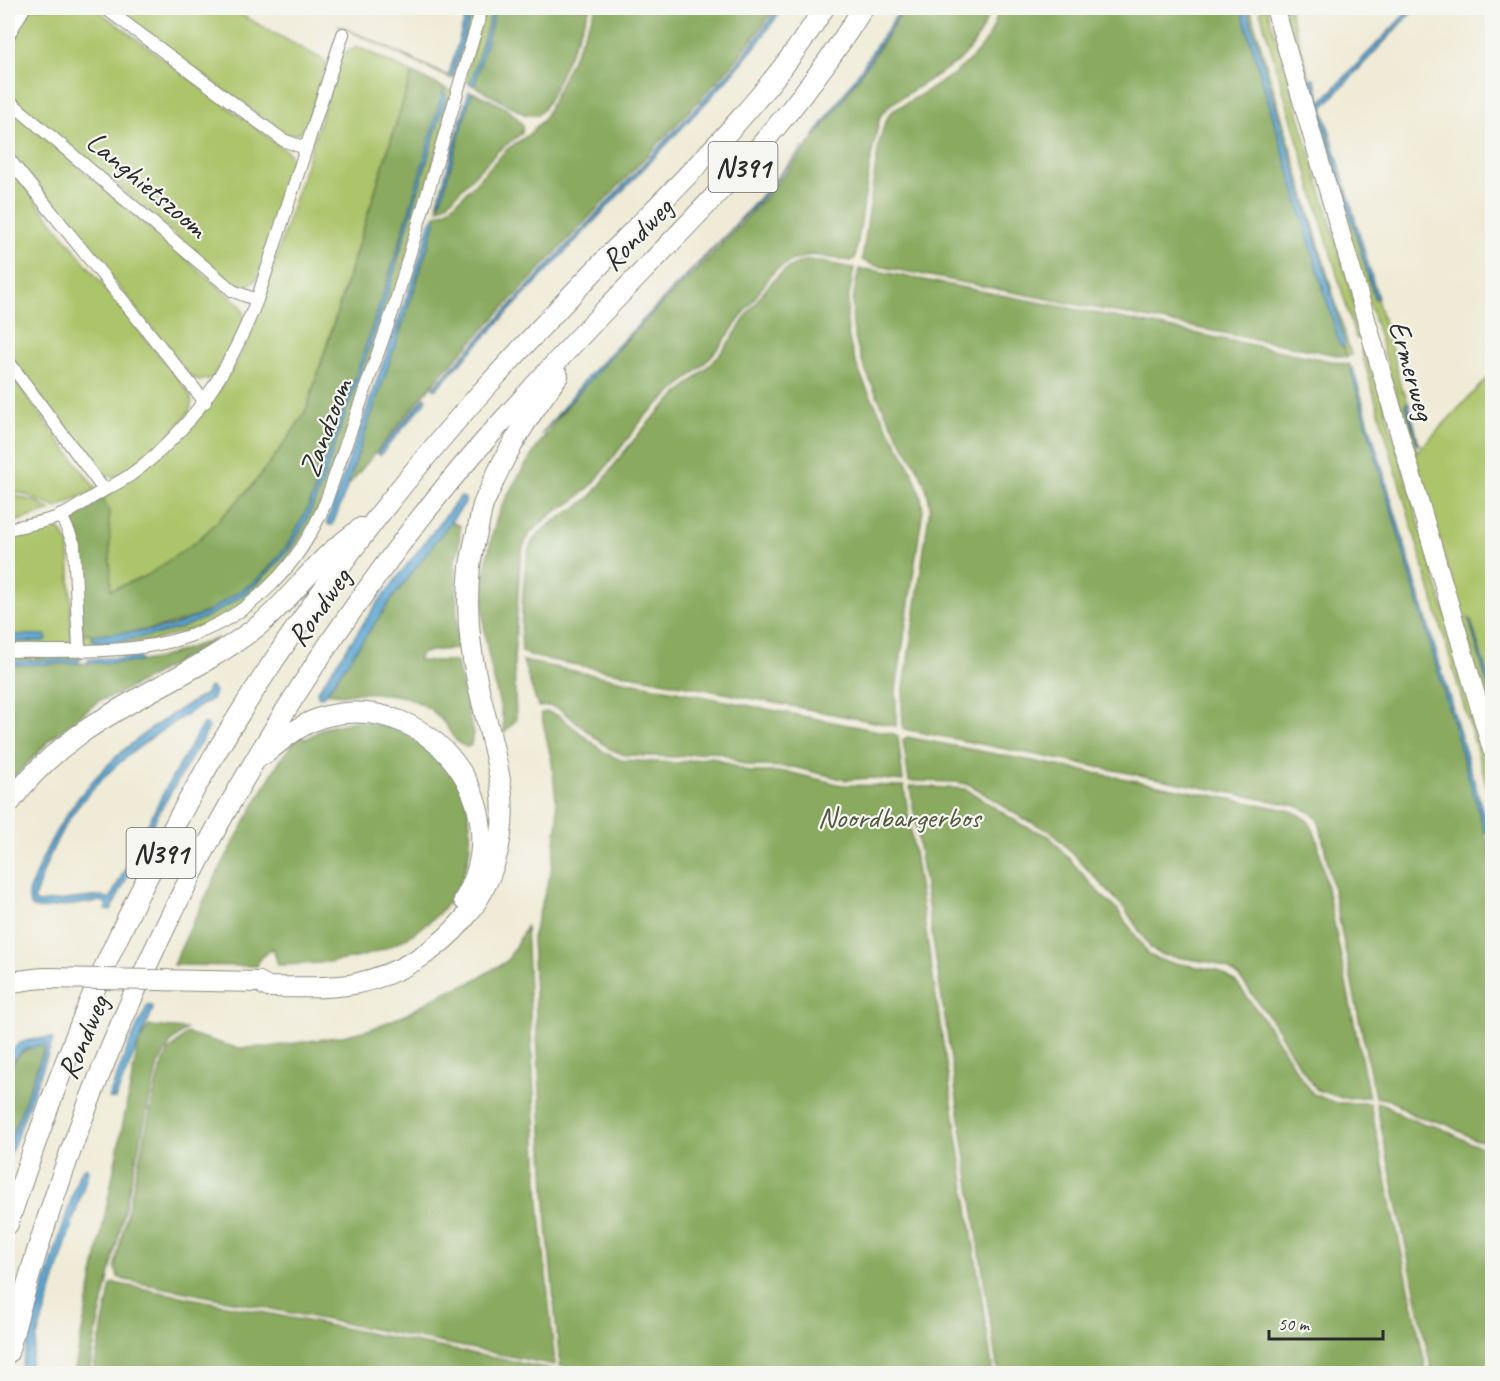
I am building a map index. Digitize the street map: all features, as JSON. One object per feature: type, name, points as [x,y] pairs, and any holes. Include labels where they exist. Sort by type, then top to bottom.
[{"type":"main road","name":"Rondweg","points":[[8,1224],[70,1047],[115,944],[182,811],[276,658],[379,515],[494,379],[762,93],[824,8]]},
{"type":"main road","name":"Rondweg","points":[[8,1353],[38,1245],[60,1177],[100,1069],[146,965],[198,862],[250,768],[327,646],[418,521],[471,456],[604,310],[678,236],[780,125],[812,84],[863,8]]},
{"type":"main road","name":"N391","points":[[8,982],[44,978],[266,982],[330,987],[364,981],[396,970],[432,950],[455,930],[477,901],[486,884],[497,853],[501,833],[502,797],[494,748],[472,656],[469,630],[470,567],[483,504],[510,446],[604,310]]},
{"type":"main road","name":"N391","points":[[8,806],[35,771],[83,730],[132,700],[208,660],[259,625],[298,589],[331,552],[379,515]]},
{"type":"main road","name":"N391","points":[[250,768],[284,737],[305,724],[328,716],[360,713],[393,718],[428,735],[449,754],[469,783],[478,811],[480,830],[477,866],[466,897],[440,930],[420,945],[378,966],[355,972],[266,982]]},
{"type":"main road","name":"N391","points":[[8,968],[23,970],[44,978]]},
{"type":"street","points":[[8,36],[24,8]]},
{"type":"street","points":[[105,8],[283,140],[305,148]]},
{"type":"street","name":"Zandzoom","points":[[8,651],[138,647],[185,638],[243,609],[270,588],[290,565],[306,542],[326,501],[394,307],[482,8]]},
{"type":"street","name":"Ermerweg","points":[[1275,8],[1492,750]]},
{"type":"street","points":[[8,529],[61,516],[128,477],[182,428],[223,375],[241,342],[257,300],[343,34]]},
{"type":"street","name":"Langhietszoom","points":[[8,100],[233,291],[257,300]]},
{"type":"street","points":[[8,158],[204,402]]},
{"type":"street","points":[[8,362],[104,490]]},
{"type":"street","points":[[61,516],[75,544],[79,649]]},
{"type":"green space","points":[[31,8],[95,8],[288,152],[293,162],[293,170],[260,274],[254,282],[243,287],[232,283],[8,93],[8,46]]},
{"type":"green space","points":[[113,8],[229,8],[327,62],[307,124],[298,134],[285,135]]},
{"type":"green space","points":[[473,8],[478,8],[459,75],[451,79],[338,25],[452,76]]},
{"type":"green space","points":[[486,8],[493,8],[470,84],[465,80]]},
{"type":"green space","points":[[496,8],[590,8],[551,96],[543,110],[537,115],[526,115],[474,86]]},
{"type":"green space","points":[[596,8],[776,8],[733,64],[436,380],[346,488],[414,291],[436,220],[435,216],[447,210],[462,197],[507,149],[527,136],[544,119]]},
{"type":"green space","points":[[905,8],[990,8],[984,26],[973,45],[959,61],[891,104],[880,116],[855,258],[851,261],[811,255],[791,261],[774,271],[721,345],[702,366],[645,416],[593,484],[530,533],[523,547],[520,562],[514,661],[516,720],[504,733],[487,645],[483,606],[487,561],[493,532],[510,490],[549,430],[600,368],[741,224],[808,147],[868,65]]},
{"type":"green space","points":[[1000,8],[1241,8],[1340,345],[1344,347],[1347,357],[873,265],[862,260],[879,143],[885,122],[891,112],[933,88],[971,59],[990,34]]},
{"type":"green space","points":[[1247,8],[1250,8],[1351,355],[1347,357],[1333,299]]},
{"type":"green space","points":[[1259,8],[1267,8],[1364,336],[1356,339]]},
{"type":"green space","points":[[1283,8],[1289,8],[1374,298],[1377,299],[1402,392],[1404,391],[1408,403],[1405,405],[1417,443],[1415,445],[1417,452],[1492,373],[1492,691],[1469,620],[1492,702],[1492,721]]},
{"type":"green space","points":[[358,47],[412,73],[306,410],[257,480],[217,523],[172,560],[149,575],[110,590],[109,511],[103,498],[192,425],[233,368],[245,346],[261,306],[341,54]]},
{"type":"green space","points":[[412,73],[445,88],[370,333],[312,498],[292,537],[265,572],[247,588],[207,612],[186,620],[141,631],[94,635],[92,638],[91,633],[82,634],[80,542],[71,527],[74,513],[103,498],[109,511],[111,590],[148,575],[201,538],[253,485],[292,433],[306,410]]},
{"type":"green space","points":[[445,88],[454,92],[396,289],[316,515],[279,572],[243,604],[205,625],[152,641],[88,646],[82,634],[91,633],[94,641],[144,636],[199,620],[224,607],[268,572],[302,527],[315,501],[388,293],[446,98],[446,93],[443,92]]},
{"type":"green space","points":[[472,92],[508,110],[523,126],[522,133],[498,151],[448,203],[438,209]]},
{"type":"green space","points":[[8,107],[241,306],[245,317],[212,378],[199,381],[189,375],[8,148]]},
{"type":"green space","points":[[8,166],[190,394],[190,410],[175,429],[144,457],[114,477],[102,476],[96,470],[8,353]]},
{"type":"green space","points":[[810,260],[854,268],[847,316],[852,352],[870,394],[911,470],[921,498],[923,509],[896,691],[896,726],[535,657],[522,652],[524,580],[528,552],[536,536],[584,502],[594,492],[650,421],[719,355],[758,298],[770,285],[795,264]]},
{"type":"green space","points":[[859,269],[1110,316],[1350,365],[1492,857],[1492,1142],[1476,1140],[1446,1124],[1413,1115],[1390,1100],[1375,1097],[1320,825],[1309,812],[1293,805],[903,729],[902,702],[930,507],[921,476],[883,408],[859,351],[853,318]]},
{"type":"green space","points":[[1361,350],[1369,353],[1492,774],[1492,803]]},
{"type":"green space","points":[[8,371],[96,489],[57,508],[24,494],[8,491]]},
{"type":"green space","points":[[8,494],[37,502],[51,510],[8,524]]},
{"type":"green space","points":[[450,521],[460,526],[459,549],[455,559],[458,648],[420,654],[419,661],[457,663],[473,733],[471,745],[467,747],[456,740],[434,712],[411,699],[383,694],[340,695],[327,692],[355,649]]},
{"type":"green space","points":[[43,525],[60,530],[69,544],[72,639],[65,646],[8,648],[8,642],[47,639],[45,635],[8,635],[8,535]]},
{"type":"green space","points":[[219,638],[114,696],[100,700],[52,738],[8,784],[8,665],[139,662],[159,658]]},
{"type":"green space","points":[[81,653],[81,659],[8,661],[8,655]]},
{"type":"green space","points":[[523,661],[894,734],[898,737],[903,781],[871,778],[846,780],[793,767],[752,766],[740,763],[724,754],[709,751],[677,757],[625,755],[610,749],[561,710],[550,706],[538,707]]},
{"type":"green space","name":"Noordbargerbos","points":[[548,712],[559,716],[607,754],[621,760],[676,763],[712,757],[749,772],[788,772],[842,785],[904,786],[993,1373],[596,1374],[560,1366],[547,1226],[532,938],[551,872],[558,820],[552,762],[541,713]]},
{"type":"green space","points":[[355,721],[379,725],[409,735],[430,750],[456,777],[464,793],[468,811],[470,842],[464,872],[451,899],[441,911],[412,935],[394,945],[358,957],[319,963],[278,965],[273,948],[260,958],[257,966],[173,965],[226,856],[284,755],[301,737],[306,739],[324,728]]},
{"type":"green space","points":[[907,737],[1288,810],[1305,818],[1314,831],[1318,843],[1369,1097],[1342,1098],[1317,1090],[1273,1022],[1240,978],[1215,963],[1162,955],[1151,949],[1125,909],[1052,832],[1022,818],[971,785],[956,782],[909,781],[903,740]]},
{"type":"green space","points":[[910,786],[966,789],[1022,825],[1049,836],[1101,895],[1117,909],[1149,955],[1163,961],[1217,970],[1235,981],[1265,1021],[1313,1094],[1336,1103],[1370,1103],[1427,1373],[998,1373]]},
{"type":"green space","points":[[526,927],[539,1203],[555,1365],[118,1277],[115,1266],[158,1077],[168,1052],[187,1033],[237,1048],[269,1047],[343,1036],[371,1029],[407,1014],[443,993],[470,983],[507,961]]},
{"type":"green space","points":[[149,1026],[186,1029],[171,1042],[158,1064],[96,1333],[89,1373],[74,1373],[139,1042]]},
{"type":"green space","points":[[46,1044],[8,1147],[9,1070],[16,1058],[24,1051]]},
{"type":"green space","points":[[1376,1102],[1384,1104],[1409,1119],[1440,1128],[1478,1146],[1492,1148],[1492,1373],[1432,1373]]},
{"type":"green space","points":[[114,1283],[556,1370],[556,1373],[93,1373],[111,1285]]},
{"type":"water","points":[[468,8],[473,8],[453,76],[449,74]]},
{"type":"water","points":[[493,8],[496,8],[474,86],[470,84]]},
{"type":"water","points":[[779,8],[783,8],[730,77],[435,390],[433,388],[736,65]]},
{"type":"water","points":[[901,8],[889,31],[832,114],[813,137],[853,81]]},
{"type":"water","points":[[1241,8],[1247,8],[1333,299],[1344,347],[1340,345]]},
{"type":"water","points":[[1411,8],[1416,8],[1323,109],[1378,298],[1375,299],[1310,79],[1314,78],[1321,102]]},
{"type":"water","points":[[469,91],[472,92],[442,197],[437,205]]},
{"type":"water","points":[[443,92],[446,93],[446,98],[389,290],[320,490],[307,521],[289,549],[262,579],[230,604],[212,614],[174,630],[154,635],[115,641],[92,640],[94,635],[148,631],[173,626],[206,613],[253,583],[267,571],[290,542],[310,504],[352,387],[399,248]]},
{"type":"water","points":[[804,147],[755,206],[628,337],[541,435],[588,376],[728,233]]},
{"type":"water","points":[[435,217],[436,220],[411,299],[346,490],[332,525],[329,525],[327,522],[415,273],[431,221]]},
{"type":"water","points":[[1353,369],[1474,781],[1487,833],[1485,833],[1351,371]]},
{"type":"water","points":[[425,397],[427,400],[380,455],[378,454],[378,452]]},
{"type":"water","points":[[1406,403],[1409,403],[1419,445],[1417,443]]},
{"type":"water","points":[[460,497],[465,498],[465,503],[388,604],[324,696],[319,697],[317,692],[376,605]]},
{"type":"water","points":[[1469,619],[1492,691],[1492,702]]},
{"type":"water","points":[[8,635],[45,635],[47,639],[8,642]]},
{"type":"water","points":[[139,657],[141,660],[139,662],[88,663],[88,659]]},
{"type":"water","points":[[79,659],[79,663],[8,665],[8,661]]},
{"type":"water","points":[[211,687],[215,691],[213,698],[151,738],[94,787],[64,827],[51,853],[34,899],[37,903],[102,896],[110,899],[165,790],[203,724],[207,724],[209,728],[158,814],[111,910],[106,910],[106,903],[102,901],[39,909],[32,907],[29,893],[38,869],[68,813],[86,789],[106,766],[129,746],[179,710],[206,694],[208,688]]},
{"type":"water","points":[[148,1005],[153,1009],[115,1099],[111,1099],[109,1097],[130,1042]]},
{"type":"water","points":[[52,1038],[8,1160],[8,1147],[46,1045],[21,1051],[8,1073],[8,1062],[14,1048],[19,1044],[33,1039]]},
{"type":"water","points":[[87,1168],[88,1172],[28,1373],[20,1373],[79,1174]]}]
